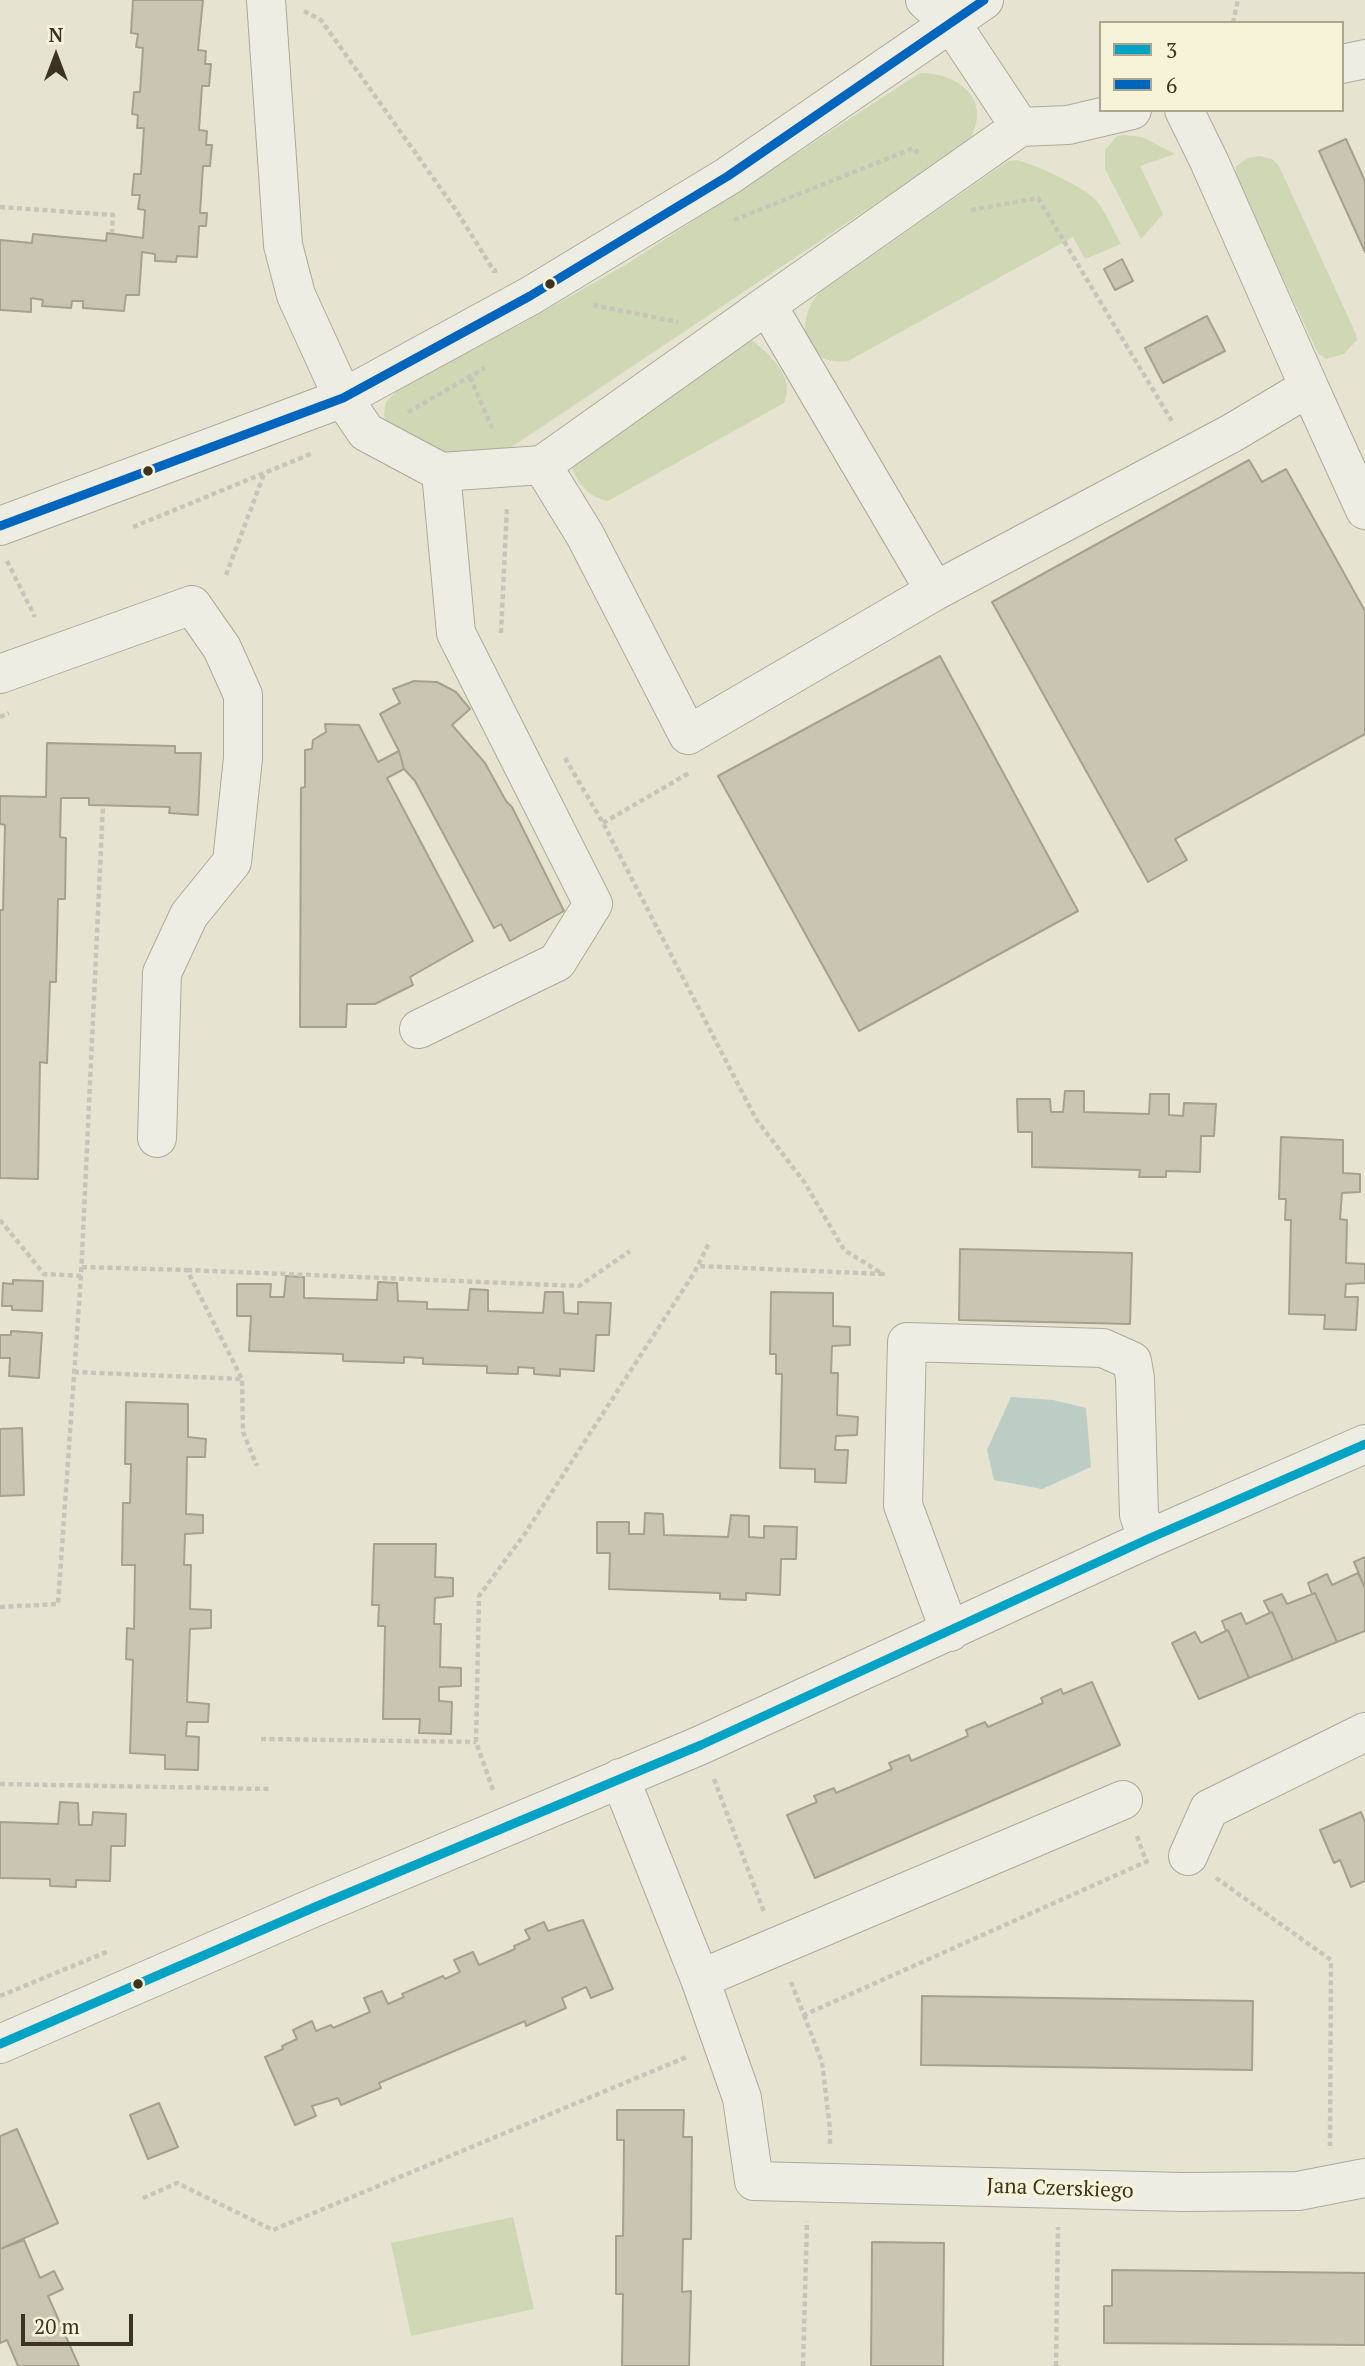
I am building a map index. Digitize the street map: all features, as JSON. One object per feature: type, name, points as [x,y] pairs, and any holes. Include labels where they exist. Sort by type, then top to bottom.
[{"type":"street","points":[[1,538],[343,398],[530,296],[728,176],[938,11],[985,0]]},
{"type":"street","points":[[282,3],[284,245],[296,295],[343,398],[366,432],[440,472],[526,466],[729,332],[1020,127],[1068,125],[1123,112]]},
{"type":"street","points":[[938,11],[1020,127]]},
{"type":"street","points":[[1344,64],[1365,59]]},
{"type":"street","points":[[1185,112],[1365,510]]},
{"type":"street","points":[[767,305],[935,591]]},
{"type":"street","points":[[526,466],[584,535],[688,735],[935,591],[1192,454],[1309,387]]},
{"type":"street","points":[[419,1029],[557,962],[593,904],[456,634],[440,472]]},
{"type":"street","points":[[0,674],[192,605],[222,648],[243,695],[243,758],[232,862],[189,915],[162,974],[157,1138]]},
{"type":"street","points":[[950,1632],[903,1505],[908,1342],[1103,1348],[1132,1361],[1135,1378],[1139,1514],[1148,1539]]},
{"type":"street","points":[[0,2044],[701,1745],[1148,1539],[1365,1444]]},
{"type":"street","points":[[1188,1856],[1209,1809],[1365,1732]]},
{"type":"street","points":[[620,1778],[700,1979],[722,2042]]},
{"type":"street","points":[[700,1979],[1123,1800]]},
{"type":"street","name":"Jana Czerskiego","points":[[722,2042],[742,2098],[754,2181],[1182,2192],[1298,2191],[1347,2182]]},
{"type":"path","points":[[1233,21],[1238,0]]},
{"type":"path","points":[[282,3],[321,20],[456,210],[494,271],[504,265]]},
{"type":"path","points":[[723,227],[734,220],[914,148],[968,210],[1038,198],[1192,454]]},
{"type":"path","points":[[0,207],[113,215],[113,233]]},
{"type":"path","points":[[582,311],[605,298]]},
{"type":"path","points":[[593,304],[729,332]]},
{"type":"path","points":[[133,527],[393,421],[492,363]]},
{"type":"path","points":[[470,377],[526,466],[500,645]]},
{"type":"path","points":[[226,575],[264,473]]},
{"type":"path","points":[[1,538],[35,617]]},
{"type":"path","points":[[562,752],[603,823],[756,1119],[805,1182],[844,1250],[883,1274],[697,1266]]},
{"type":"path","points":[[603,823],[699,768]]},
{"type":"path","points":[[0,1608],[58,1604],[82,1267],[103,805]]},
{"type":"path","points":[[0,1220],[44,1274],[81,1276]]},
{"type":"path","points":[[494,1794],[476,1742],[479,1596],[526,1532],[697,1266],[709,1243]]},
{"type":"path","points":[[82,1267],[579,1286],[630,1251]]},
{"type":"path","points":[[187,1270],[242,1379],[243,1432],[257,1466]]},
{"type":"path","points":[[75,1372],[242,1379]]},
{"type":"path","points":[[261,1739],[476,1742]]},
{"type":"path","points":[[0,1784],[271,1789]]},
{"type":"path","points":[[1188,1856],[1331,1960],[1347,2182]]},
{"type":"path","points":[[143,2198],[177,2183],[273,2230],[722,2042]]},
{"type":"path","points":[[1056,2366],[1058,2224]]},
{"type":"green space","points":[[920,73],[948,78],[969,92],[977,114],[975,128],[968,142],[516,444],[496,456],[448,454],[386,428],[386,402],[402,386],[518,326],[627,264]]},
{"type":"green space","points":[[1117,136],[1142,137],[1175,154],[1140,166],[1163,214],[1141,239],[1105,169],[1105,150]]},
{"type":"green space","points":[[1259,156],[1272,159],[1279,166],[1355,332],[1357,340],[1344,354],[1326,359],[1318,353],[1235,176],[1236,166],[1248,158]]},
{"type":"green space","points":[[1016,160],[1058,176],[1090,195],[1103,210],[1121,244],[1085,259],[1073,237],[848,361],[833,361],[821,357],[813,350],[807,340],[806,317],[819,293],[1008,161]]},
{"type":"green space","points":[[752,340],[773,360],[784,376],[787,393],[784,403],[608,501],[594,496],[584,488],[571,463],[738,344]]},
{"type":"green space","points":[[513,2217],[534,2309],[411,2336],[391,2243]]},
{"type":"shaded area","points":[[1011,1397],[1053,1400],[1086,1408],[1091,1467],[1042,1489],[994,1480],[987,1450]]},
{"type":"building","points":[[133,0],[203,0],[198,50],[206,51],[205,64],[211,64],[209,86],[202,86],[199,130],[207,131],[206,145],[212,145],[210,166],[203,166],[200,213],[207,213],[206,226],[199,226],[197,257],[177,256],[176,262],[155,261],[155,254],[142,252],[139,295],[126,295],[124,311],[83,308],[83,301],[72,301],[71,308],[42,306],[43,300],[31,298],[31,312],[0,310],[0,240],[32,243],[33,234],[106,241],[107,233],[143,238],[145,210],[138,209],[140,195],[132,195],[134,174],[141,174],[144,128],[137,128],[138,115],[132,114],[134,92],[140,92],[143,48],[136,47],[138,34],[131,33]]},
{"type":"building","points":[[1346,139],[1365,181],[1365,252],[1319,151]]},
{"type":"building","points":[[1122,259],[1133,281],[1115,290],[1104,269]]},
{"type":"building","points":[[1207,316],[1225,351],[1163,383],[1145,348]]},
{"type":"building","points":[[1249,460],[1262,482],[1286,469],[1365,611],[1365,734],[1175,839],[1187,860],[1148,882],[992,602]]},
{"type":"building","points":[[940,656],[1078,911],[859,1031],[718,776]]},
{"type":"building","points":[[414,681],[437,682],[456,692],[470,709],[452,725],[485,763],[512,807],[564,911],[510,941],[501,924],[494,928],[415,781],[404,769],[399,751],[380,714],[400,703],[393,689]]},
{"type":"building","points":[[325,724],[359,725],[378,762],[399,751],[404,769],[387,778],[473,941],[410,977],[413,985],[375,1004],[347,1004],[346,1027],[300,1027],[301,788],[305,787],[305,750],[312,749],[313,740],[326,732]]},
{"type":"building","points":[[47,743],[175,746],[175,753],[201,753],[198,815],[169,813],[170,807],[89,805],[89,798],[61,798],[60,837],[66,838],[65,899],[58,899],[56,982],[50,982],[47,1063],[40,1062],[38,1179],[0,1178],[0,910],[3,910],[5,825],[0,824],[0,796],[46,797]]},
{"type":"building","points":[[1065,1091],[1084,1091],[1084,1112],[1149,1114],[1150,1094],[1169,1094],[1169,1115],[1183,1116],[1184,1103],[1216,1104],[1214,1136],[1201,1136],[1200,1172],[1166,1171],[1166,1177],[1139,1177],[1140,1170],[1032,1167],[1032,1132],[1018,1132],[1017,1099],[1050,1099],[1051,1112],[1063,1112]]},
{"type":"building","points":[[1281,1137],[1343,1140],[1343,1173],[1360,1174],[1360,1192],[1342,1193],[1340,1219],[1347,1220],[1346,1263],[1365,1264],[1365,1283],[1346,1284],[1345,1297],[1358,1297],[1356,1330],[1324,1329],[1325,1315],[1289,1314],[1291,1220],[1285,1220],[1286,1199],[1279,1199]]},
{"type":"building","points":[[960,1249],[1132,1253],[1130,1324],[959,1320]]},
{"type":"building","points":[[286,1276],[304,1277],[304,1298],[377,1300],[378,1282],[397,1283],[398,1301],[427,1302],[427,1309],[468,1310],[470,1289],[488,1290],[488,1311],[543,1313],[545,1292],[563,1292],[564,1313],[578,1314],[578,1302],[611,1303],[609,1335],[596,1335],[594,1371],[560,1369],[560,1376],[534,1374],[534,1368],[518,1367],[518,1374],[487,1373],[487,1366],[423,1364],[423,1358],[404,1357],[404,1363],[343,1361],[343,1354],[249,1351],[251,1316],[237,1316],[237,1284],[271,1284],[270,1297],[284,1297]]},
{"type":"building","points":[[13,1280],[43,1281],[42,1311],[12,1310],[12,1306],[2,1306],[3,1283],[13,1284]]},
{"type":"building","points":[[771,1292],[833,1293],[833,1326],[850,1327],[850,1345],[832,1346],[831,1373],[838,1373],[837,1415],[858,1417],[857,1435],[836,1436],[835,1450],[848,1450],[846,1483],[815,1482],[815,1469],[780,1468],[782,1374],[776,1374],[776,1354],[770,1354]]},
{"type":"building","points":[[11,1331],[42,1333],[39,1378],[9,1376],[10,1358],[0,1358],[0,1335],[11,1335]]},
{"type":"building","points":[[126,1402],[188,1404],[188,1437],[206,1439],[205,1457],[187,1457],[186,1514],[203,1515],[203,1533],[185,1534],[184,1565],[191,1565],[190,1609],[211,1610],[211,1628],[190,1629],[187,1702],[209,1704],[208,1722],[187,1722],[186,1736],[199,1737],[198,1770],[165,1769],[165,1755],[130,1753],[133,1660],[126,1659],[127,1628],[134,1629],[135,1565],[122,1565],[123,1503],[130,1503],[131,1464],[125,1464]]},
{"type":"building","points":[[22,1428],[24,1495],[0,1496],[0,1429]]},
{"type":"building","points":[[645,1513],[663,1514],[664,1535],[728,1537],[731,1515],[749,1516],[749,1537],[764,1538],[764,1526],[797,1527],[796,1559],[781,1559],[780,1595],[746,1593],[746,1600],[720,1599],[720,1593],[609,1589],[610,1553],[597,1553],[597,1522],[629,1522],[629,1534],[644,1534]]},
{"type":"building","points":[[374,1544],[436,1544],[435,1577],[453,1578],[453,1596],[435,1598],[434,1624],[441,1624],[440,1667],[461,1668],[461,1686],[439,1687],[439,1701],[452,1702],[451,1734],[419,1733],[420,1719],[383,1719],[385,1626],[378,1626],[379,1605],[372,1605]]},
{"type":"building","points":[[1365,1557],[1365,1588],[1354,1562]]},
{"type":"building","points":[[1358,1573],[1365,1588],[1365,1631],[1337,1642],[1308,1583],[1327,1574],[1332,1585]]},
{"type":"building","points":[[1315,1593],[1337,1642],[1293,1660],[1272,1612],[1270,1613],[1264,1601],[1282,1594],[1287,1604]]},
{"type":"building","points":[[1272,1612],[1293,1660],[1249,1678],[1222,1621],[1241,1613],[1246,1624]]},
{"type":"building","points":[[1228,1630],[1249,1678],[1199,1699],[1172,1643],[1195,1632],[1201,1643]]},
{"type":"building","points":[[1092,1682],[1120,1745],[815,1878],[787,1815],[817,1802],[814,1796],[834,1788],[836,1793],[892,1769],[889,1763],[909,1755],[911,1761],[968,1736],[966,1730],[985,1722],[988,1727],[1043,1703],[1041,1698],[1061,1689],[1063,1694]]},
{"type":"building","points":[[60,1802],[78,1803],[79,1825],[92,1825],[93,1812],[126,1814],[125,1846],[111,1846],[110,1881],[76,1880],[76,1887],[50,1886],[50,1879],[0,1878],[0,1822],[58,1824]]},
{"type":"building","points":[[1361,1812],[1365,1822],[1365,1881],[1351,1887],[1340,1860],[1334,1863],[1320,1830]]},
{"type":"building","points":[[583,1920],[613,1989],[591,1998],[586,1987],[562,1998],[566,2008],[526,2026],[525,2021],[379,2083],[381,2088],[341,2105],[338,2098],[312,2106],[316,2116],[295,2125],[265,2057],[297,2039],[293,2030],[312,2021],[316,2031],[331,2025],[333,2028],[370,2012],[364,1998],[382,1991],[388,2004],[404,1997],[402,1994],[443,1976],[445,1979],[460,1972],[454,1960],[473,1952],[479,1965],[530,1939],[525,1930],[544,1922],[548,1931]]},
{"type":"building","points":[[922,1996],[1253,2001],[1252,2070],[921,2065]]},
{"type":"building","points":[[159,2103],[178,2147],[148,2159],[130,2115]]},
{"type":"building","points":[[617,2110],[684,2110],[683,2137],[692,2137],[691,2239],[683,2239],[682,2292],[691,2291],[689,2366],[622,2366],[623,2294],[616,2294],[616,2236],[623,2236],[624,2140],[617,2140]]},
{"type":"building","points":[[17,2129],[58,2223],[0,2249],[0,2136]]},
{"type":"building","points":[[24,2240],[40,2278],[54,2271],[63,2289],[48,2296],[79,2366],[18,2366],[7,2340],[0,2343],[0,2249]]},
{"type":"building","points":[[872,2242],[944,2243],[943,2366],[871,2366]]},
{"type":"building","points":[[1112,2270],[1365,2273],[1365,2345],[1104,2343],[1104,2306],[1112,2306]]},
{"type":"transit line","name":"6","points":[[0,526],[343,398],[530,296],[728,176],[984,0]]},
{"type":"transit line","name":"3","points":[[0,2044],[315,1907],[701,1745],[1148,1539],[1365,1444]]}]
